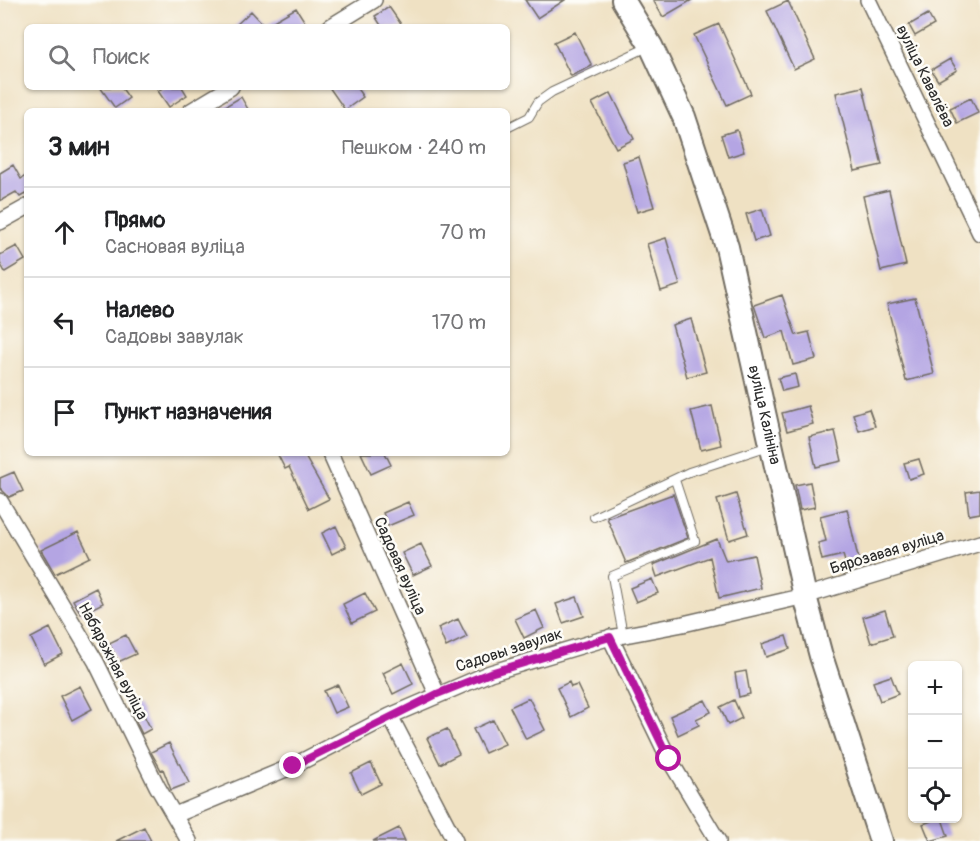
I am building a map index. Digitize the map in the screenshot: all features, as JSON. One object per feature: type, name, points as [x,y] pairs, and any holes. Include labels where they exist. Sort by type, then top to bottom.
[{"type":"street","points":[[335,24],[374,0]]},
{"type":"street","name":"вуліца Калініна","points":[[623,0],[651,46],[684,117],[727,247],[805,596],[821,656],[881,841]]},
{"type":"street","name":"вуліца Кавалёва","points":[[868,0],[980,233]]},
{"type":"street","points":[[196,108],[226,90]]},
{"type":"street","points":[[0,222],[24,209]]},
{"type":"street","name":"Садовая вуліца","points":[[331,456],[437,694]]},
{"type":"street","name":"Набярэжная вуліца","points":[[0,501],[96,662],[157,786],[189,841]]},
{"type":"street","name":"Бярозавая вуліца","points":[[805,596],[980,543]]},
{"type":"street","name":"Садовы завулак","points":[[175,815],[293,766],[390,716],[490,673],[616,636],[683,624],[805,596]]},
{"type":"street","points":[[616,636],[669,759],[718,841]]},
{"type":"street","points":[[390,716],[455,841]]},
{"type":"lane","points":[[510,127],[530,117],[538,102],[552,92],[651,46]]},
{"type":"lane","points":[[594,517],[689,472],[771,446]]},
{"type":"lane","points":[[616,636],[612,576],[695,541],[675,480]]},
{"type":"building","points":[[525,0],[565,0],[537,18]]},
{"type":"building","points":[[653,0],[692,0],[663,17]]},
{"type":"building","points":[[788,1],[815,59],[794,69],[767,11]]},
{"type":"building","points":[[389,7],[401,24],[380,24],[375,16]]},
{"type":"building","points":[[296,8],[305,22],[302,24],[268,24]]},
{"type":"building","points":[[251,11],[263,24],[237,24]]},
{"type":"building","points":[[928,14],[934,25],[915,36],[909,25]]},
{"type":"building","points":[[719,24],[751,94],[727,105],[694,35]]},
{"type":"building","points":[[575,32],[592,66],[571,76],[554,42]]},
{"type":"building","points":[[950,59],[957,70],[938,81],[931,70]]},
{"type":"building","points":[[863,87],[882,165],[855,171],[836,93]]},
{"type":"building","points":[[102,90],[123,90],[129,98],[115,108]]},
{"type":"building","points":[[184,90],[187,95],[169,107],[158,91]]},
{"type":"building","points":[[331,90],[358,90],[363,97],[348,108],[344,108]]},
{"type":"building","points":[[611,93],[634,139],[616,148],[592,103]]},
{"type":"building","points":[[241,97],[247,108],[222,108]]},
{"type":"building","points":[[971,98],[978,113],[957,123],[950,108]]},
{"type":"building","points":[[737,130],[744,152],[728,157],[721,135]]},
{"type":"building","points":[[639,157],[654,207],[637,212],[623,162]]},
{"type":"building","points":[[13,165],[21,179],[24,177],[24,195],[20,197],[16,192],[0,201],[0,173]]},
{"type":"building","points":[[889,190],[906,265],[881,271],[863,196]]},
{"type":"building","points":[[762,209],[770,236],[754,241],[746,214]]},
{"type":"building","points":[[666,238],[680,285],[661,291],[647,244]]},
{"type":"building","points":[[17,246],[24,261],[5,272],[0,263],[0,255]]},
{"type":"building","points":[[782,295],[796,335],[809,332],[816,359],[793,365],[784,331],[765,338],[754,305]]},
{"type":"building","points":[[915,298],[934,374],[906,381],[887,304]]},
{"type":"building","points":[[691,319],[706,372],[687,377],[672,325]]},
{"type":"building","points":[[795,374],[798,387],[782,391],[778,378]]},
{"type":"building","points":[[712,406],[721,445],[701,450],[691,411]]},
{"type":"building","points":[[808,406],[813,424],[787,431],[782,413]]},
{"type":"building","points":[[869,409],[875,426],[859,431],[853,414]]},
{"type":"building","points":[[835,431],[842,461],[816,467],[809,437]]},
{"type":"building","points":[[278,456],[305,456],[329,499],[309,509],[289,467],[285,469]]},
{"type":"building","points":[[362,456],[386,456],[391,465],[371,474]]},
{"type":"building","points":[[919,459],[924,474],[909,479],[904,463]]},
{"type":"building","points":[[14,472],[23,491],[9,497],[0,488],[0,478]]},
{"type":"building","points":[[810,482],[815,507],[800,510],[795,485]]},
{"type":"building","points":[[980,490],[980,513],[969,515],[966,492]]},
{"type":"building","points":[[673,494],[688,538],[626,563],[607,518]]},
{"type":"building","points":[[736,494],[748,534],[729,540],[717,500]]},
{"type":"building","points":[[408,502],[414,515],[388,526],[383,513]]},
{"type":"building","points":[[847,509],[859,562],[846,565],[843,555],[822,560],[818,543],[826,541],[820,516]]},
{"type":"building","points":[[336,526],[346,547],[332,554],[322,533]]},
{"type":"building","points":[[78,532],[90,557],[55,574],[41,550]]},
{"type":"building","points":[[717,539],[726,561],[754,555],[761,588],[719,598],[710,557],[657,577],[653,565]]},
{"type":"building","points":[[421,544],[432,566],[413,575],[402,553]]},
{"type":"building","points":[[652,579],[658,593],[636,602],[630,588]]},
{"type":"building","points":[[96,588],[103,603],[81,614],[73,600]]},
{"type":"building","points":[[365,593],[375,612],[352,623],[343,604]]},
{"type":"building","points":[[577,597],[584,616],[563,623],[556,604]]},
{"type":"building","points":[[536,610],[544,628],[524,638],[515,619]]},
{"type":"building","points":[[885,610],[893,636],[871,643],[863,617]]},
{"type":"building","points":[[458,619],[467,637],[446,647],[438,628]]},
{"type":"building","points":[[50,628],[63,654],[44,664],[31,638]]},
{"type":"building","points":[[126,635],[136,654],[118,662],[109,643]]},
{"type":"building","points":[[786,636],[790,649],[766,657],[762,644]]},
{"type":"building","points":[[403,663],[413,684],[393,694],[383,673]]},
{"type":"building","points":[[746,671],[750,694],[739,697],[735,673]]},
{"type":"building","points":[[891,676],[898,694],[880,701],[873,682]]},
{"type":"building","points":[[569,682],[571,687],[577,685],[588,708],[571,717],[557,688]]},
{"type":"building","points":[[338,685],[348,707],[334,713],[324,691]]},
{"type":"building","points":[[80,686],[92,709],[72,720],[60,696]]},
{"type":"building","points":[[529,698],[545,730],[526,739],[510,707]]},
{"type":"building","points":[[705,700],[711,712],[696,719],[699,725],[678,735],[670,716]]},
{"type":"building","points":[[734,700],[742,718],[728,725],[720,707]]},
{"type":"building","points":[[138,704],[151,729],[142,734],[130,709]]},
{"type":"building","points":[[493,720],[505,744],[485,753],[473,729]]},
{"type":"building","points":[[447,729],[459,754],[440,764],[427,738]]},
{"type":"building","points":[[169,743],[189,783],[171,790],[163,769],[161,770],[151,752]]},
{"type":"building","points":[[371,763],[381,784],[361,794],[351,773]]},
{"type":"building","points":[[943,823],[948,836],[930,841],[923,824]]},
{"type":"building","points":[[144,827],[151,841],[116,841]]},
{"type":"building","points":[[399,828],[405,841],[373,841]]},
{"type":"route","points":[[293,766],[437,694],[490,673],[610,637],[669,759]]}]
